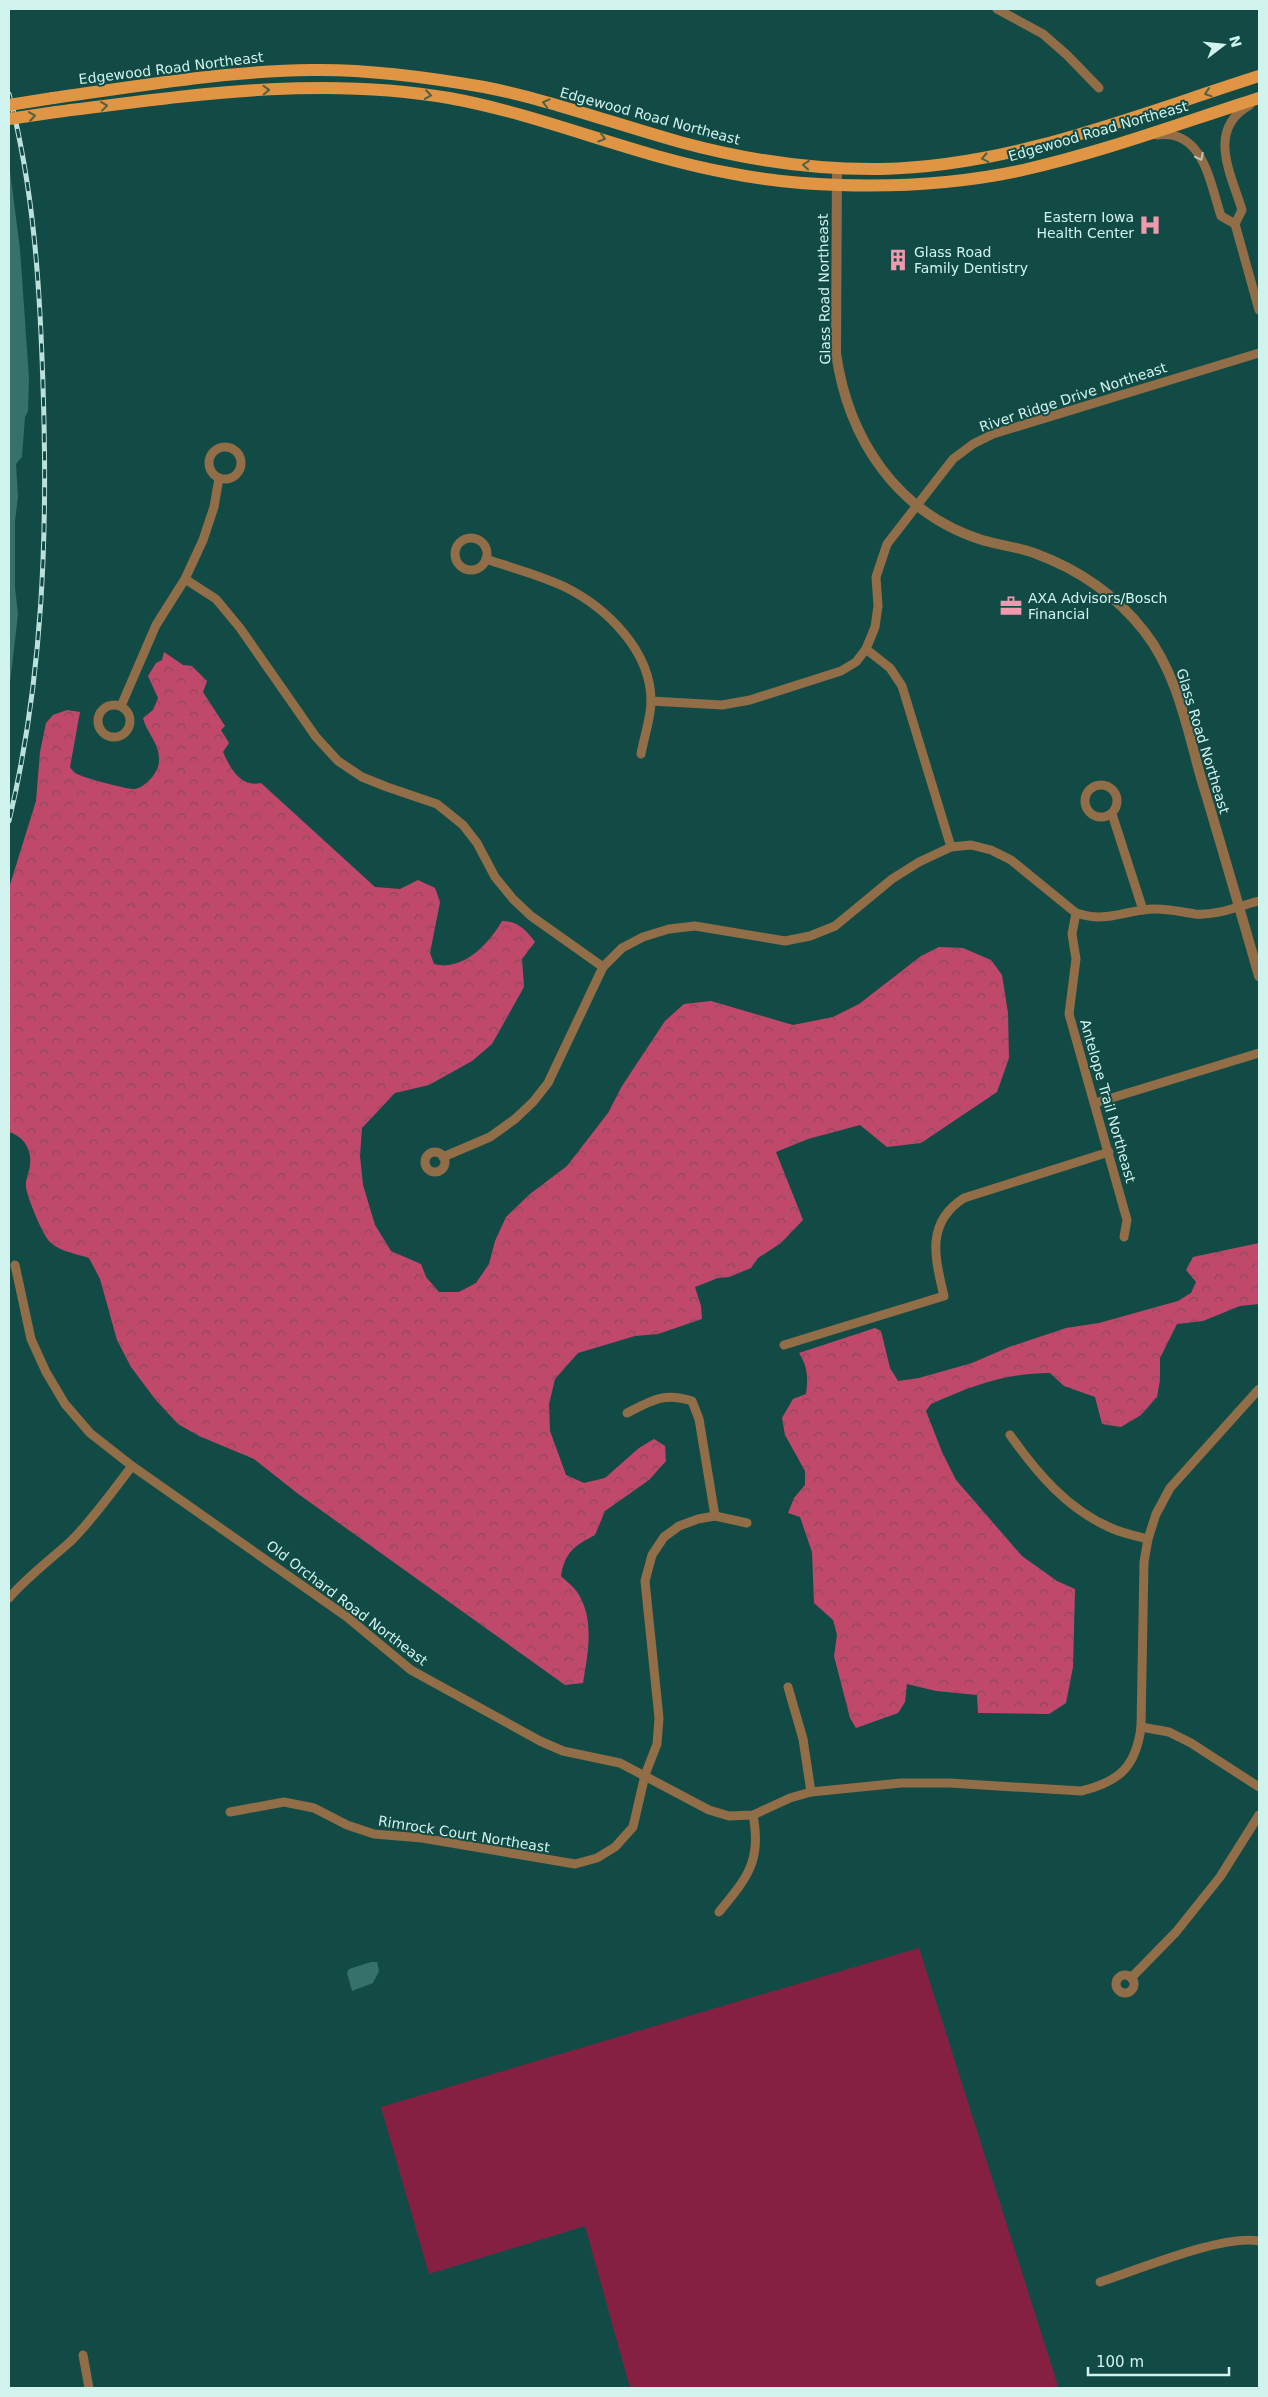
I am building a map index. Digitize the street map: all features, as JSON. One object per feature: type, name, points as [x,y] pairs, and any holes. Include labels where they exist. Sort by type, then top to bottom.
[{"type":"main road","name":"Edgewood Road Northeast","points":[[9,105],[240,74],[313,70],[370,71],[487,88],[734,155],[788,164],[837,168],[922,167],[965,162],[1026,150],[1084,134],[1259,76]]},
{"type":"main road","name":"Edgewood Road Northeast","points":[[9,119],[252,90],[371,90],[446,97],[484,105],[729,173],[836,185],[921,184],[970,179],[1022,170],[1259,100]]},
{"type":"main road","points":[[567,128],[575,122],[613,122]]},
{"type":"street","points":[[998,9],[1043,34],[1067,55],[1099,88]]},
{"type":"street","points":[[1259,100],[1241,110],[1229,124],[1224,139],[1225,154],[1242,210],[1235,224],[1259,310]]},
{"type":"street","points":[[1126,140],[1166,134],[1184,138],[1196,149],[1204,164],[1220,216],[1235,224]]},
{"type":"street","name":"Glass Road Northeast","points":[[837,168],[836,353],[840,382],[850,413],[864,443],[879,466],[915,506],[960,531],[982,540],[1032,552],[1080,574],[1121,604],[1145,632],[1173,682],[1259,976]]},
{"type":"street","name":"River Ridge Drive Northeast","points":[[651,701],[722,705],[750,700],[841,671],[856,662],[866,649],[876,627],[878,606],[876,577],[886,544],[953,459],[974,444],[993,434],[1259,353]]},
{"type":"street","points":[[121,706],[156,625],[185,579],[203,540],[214,507],[219,478]]},
{"type":"street","points":[[486,559],[565,587],[600,610],[626,636],[644,667],[651,701],[641,754]]},
{"type":"street","points":[[185,579],[216,600],[240,628],[316,737],[338,761],[362,776],[387,787],[437,804],[463,825],[477,844],[495,877],[512,899],[530,916],[603,967]]},
{"type":"street","points":[[866,649],[890,668],[902,686],[951,847]]},
{"type":"street","points":[[1112,814],[1143,910]]},
{"type":"street","points":[[443,1157],[490,1137],[515,1119],[532,1102],[548,1082],[603,967],[622,948],[643,937],[670,929],[695,926],[784,941],[810,936],[835,926],[892,879],[919,862],[951,847],[977,847],[991,850],[1011,860],[1076,913],[1101,919],[1143,910],[1168,908],[1195,914],[1214,913],[1259,900]]},
{"type":"street","name":"Antelope Trail Northeast","points":[[1076,913],[1072,934],[1076,959],[1069,1014],[1127,1220],[1124,1237]]},
{"type":"street","points":[[1095,1102],[1259,1053]]},
{"type":"street","points":[[784,1345],[944,1296],[934,1257],[936,1238],[942,1217],[949,1207],[964,1198],[1108,1152]]},
{"type":"street","name":"Old Orchard Road Northeast","points":[[15,1265],[31,1339],[46,1372],[65,1404],[90,1433],[132,1466],[347,1617],[411,1670],[563,1752],[620,1763],[708,1810],[729,1816],[753,1815],[790,1798],[810,1792],[901,1783],[950,1783],[1080,1791],[1098,1787],[1114,1778],[1128,1766],[1139,1748],[1144,1562],[1148,1539],[1156,1514],[1170,1488],[1259,1389]]},
{"type":"street","points":[[627,1413],[650,1402],[675,1395],[692,1401],[699,1419],[715,1516],[747,1522]]},
{"type":"street","points":[[1010,1435],[1032,1467],[1055,1490],[1083,1513],[1112,1529],[1148,1539]]},
{"type":"street","points":[[9,1598],[24,1581],[70,1542],[90,1521],[132,1466]]},
{"type":"street","name":"Rimrock Court Northeast","points":[[230,1812],[284,1802],[314,1808],[347,1825],[374,1834],[422,1838],[575,1864],[597,1858],[615,1847],[633,1827],[645,1775],[657,1744],[659,1718],[645,1581],[652,1555],[664,1537],[679,1526],[698,1519],[715,1516]]},
{"type":"street","points":[[788,1686],[803,1739],[810,1792]]},
{"type":"street","points":[[1141,1727],[1169,1732],[1191,1743],[1259,1787]]},
{"type":"street","points":[[719,1912],[748,1873],[755,1855],[757,1835],[753,1815]]},
{"type":"street","points":[[1132,1978],[1176,1932],[1220,1877],[1259,1815]]},
{"type":"street","points":[[1100,2282],[1213,2245],[1248,2239],[1259,2241]]},
{"type":"street","points":[[83,2355],[89,2388]]},
{"type":"green space","points":[[164,652],[183,665],[192,666],[207,681],[203,692],[225,726],[221,730],[229,743],[223,752],[233,770],[242,780],[254,784],[261,783],[375,887],[400,889],[418,880],[435,888],[440,902],[430,953],[434,964],[455,964],[474,954],[490,939],[502,921],[517,924],[535,942],[522,959],[524,987],[492,1044],[472,1061],[429,1085],[395,1093],[362,1128],[360,1156],[363,1185],[375,1225],[391,1251],[421,1264],[426,1277],[439,1292],[459,1292],[476,1283],[489,1264],[495,1241],[506,1217],[530,1194],[567,1166],[608,1113],[622,1086],[665,1021],[684,1004],[711,1001],[793,1025],[833,1017],[859,1004],[921,956],[939,947],[963,948],[991,960],[1002,975],[1008,1013],[1009,1058],[997,1092],[921,1143],[887,1147],[860,1125],[808,1139],[776,1152],[803,1220],[781,1243],[758,1258],[751,1268],[695,1287],[701,1306],[702,1319],[658,1334],[635,1336],[578,1353],[555,1379],[549,1404],[550,1431],[566,1475],[584,1483],[605,1478],[639,1448],[654,1439],[665,1446],[666,1461],[649,1480],[605,1511],[595,1535],[576,1546],[565,1561],[561,1576],[577,1592],[583,1602],[588,1624],[588,1648],[583,1683],[565,1685],[297,1493],[254,1459],[199,1436],[178,1424],[155,1399],[131,1367],[117,1340],[100,1279],[89,1258],[64,1250],[50,1242],[43,1232],[29,1199],[26,1181],[30,1167],[30,1153],[22,1140],[9,1132],[9,888],[36,801],[40,752],[46,723],[53,715],[67,710],[80,712],[70,767],[72,770],[75,773],[105,783],[135,789],[139,788],[157,770],[159,761],[157,749],[143,718],[153,710],[158,698],[148,676],[156,663],[162,660]]},
{"type":"green space","points":[[1259,1243],[1259,1304],[1240,1306],[1203,1321],[1177,1324],[1160,1358],[1160,1380],[1157,1397],[1141,1415],[1121,1427],[1102,1424],[1095,1397],[1064,1386],[1050,1373],[1003,1378],[931,1404],[926,1411],[942,1452],[956,1480],[1022,1556],[1057,1581],[1075,1589],[1073,1667],[1066,1703],[1049,1714],[978,1713],[977,1695],[936,1691],[907,1684],[905,1702],[898,1713],[856,1728],[850,1718],[834,1656],[837,1635],[833,1620],[814,1603],[812,1552],[800,1517],[788,1513],[794,1498],[805,1485],[805,1471],[785,1435],[782,1418],[793,1399],[806,1394],[807,1373],[799,1353],[875,1328],[881,1331],[890,1368],[898,1381],[919,1378],[972,1363],[1009,1347],[1066,1328],[1099,1323],[1178,1301],[1191,1293],[1196,1282],[1186,1270],[1193,1257]]},
{"type":"shaded area","points":[[919,1948],[1058,2386],[1050,2388],[630,2388],[585,2226],[429,2274],[381,2107]]},
{"type":"water","points":[[9,163],[20,249],[29,378],[28,411],[25,417],[22,457],[16,464],[18,497],[15,521],[15,588],[18,614],[9,692]]},
{"type":"water","points":[[377,1962],[379,1971],[373,1983],[352,1991],[347,1973],[349,1969]]},
{"type":"railway","points":[[9,94],[18,130],[30,202],[38,276],[45,496],[41,605],[36,659],[29,714],[9,821]]},
{"type":"place","name":"Eastern Iowa Health Center","points":[[1150,225]]},
{"type":"place","name":"Glass Road Family Dentistry","points":[[898,260]]},
{"type":"place","name":"AXA Advisors/Bosch Financial","points":[[1011,606]]}]
